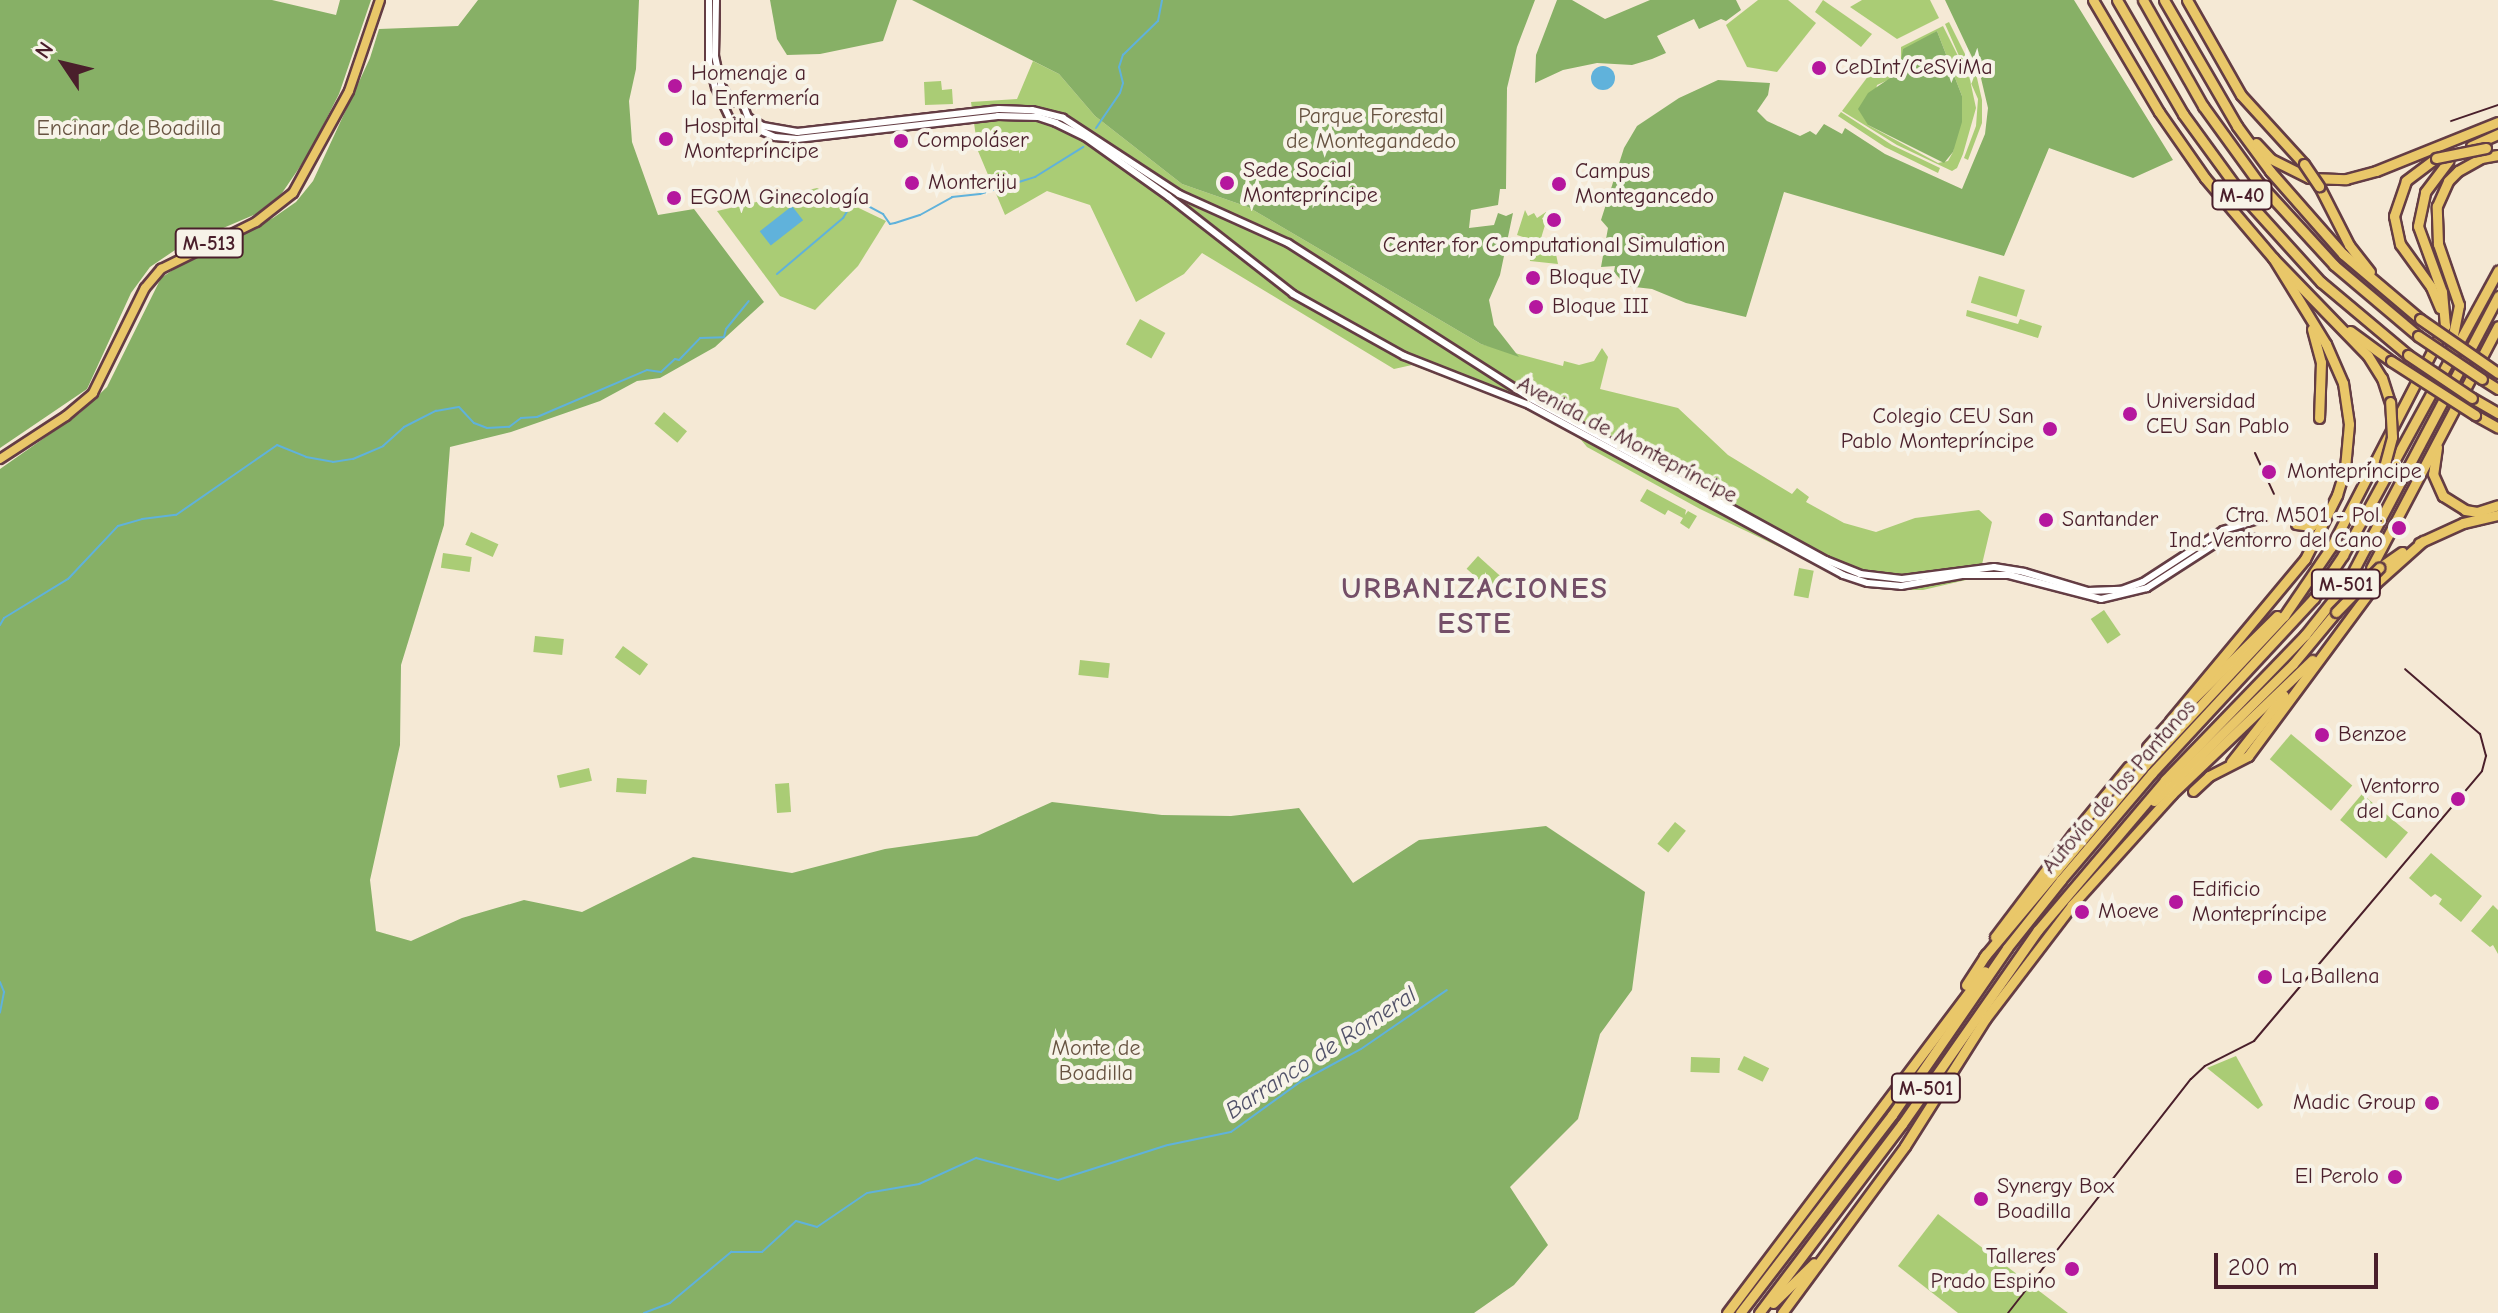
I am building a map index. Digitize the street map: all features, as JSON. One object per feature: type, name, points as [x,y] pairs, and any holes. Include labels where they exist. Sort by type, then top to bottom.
[{"type":"highway","points":[[2093,0],[2178,139],[2273,258],[2343,327],[2382,378],[2390,402],[2392,437],[2369,508]]},
{"type":"highway","name":"M-40","points":[[2117,0],[2183,114],[2242,195],[2321,282],[2408,355],[2498,413]]},
{"type":"highway","name":"M-40","points":[[2143,0],[2203,106],[2258,182],[2334,265],[2418,336],[2498,389]]},
{"type":"highway","points":[[2164,0],[2236,121],[2299,207],[2343,254],[2385,290],[2420,319],[2498,373]]},
{"type":"highway","points":[[2187,0],[2241,95],[2304,164],[2319,186],[2349,245],[2385,290]]},
{"type":"highway","points":[[2236,121],[2271,159],[2298,173],[2326,181],[2376,171],[2498,122]]},
{"type":"highway","points":[[2471,146],[2498,134]]},
{"type":"highway","points":[[2429,361],[2438,336],[2440,308],[2431,287],[2400,244],[2394,216],[2406,181],[2436,158],[2486,148],[2498,152]]},
{"type":"highway","points":[[2418,413],[2455,335],[2459,317],[2458,295],[2435,230],[2437,206],[2448,181],[2458,171],[2498,152]]},
{"type":"highway","points":[[1984,957],[2145,765],[2259,644],[2300,595],[2331,547],[2445,326],[2445,310],[2422,242],[2420,206],[2431,180],[2448,161]]},
{"type":"highway","points":[[2147,747],[2214,665],[2282,590],[2305,559],[2337,495],[2349,443],[2348,408],[2335,361],[2273,258]]},
{"type":"highway","name":"Autovía de los Pantanos","points":[[1740,1313],[1892,1115],[2007,948],[2152,773],[2297,620],[2343,555],[2498,271]]},
{"type":"highway","name":"Autovía de los Pantanos","points":[[1761,1313],[1902,1124],[2038,930],[2127,824],[2223,717],[2305,635],[2348,581],[2498,296]]},
{"type":"highway","points":[[2309,318],[2321,362],[2319,418]]},
{"type":"highway","points":[[2343,327],[2497,428]]},
{"type":"highway","points":[[2127,824],[2293,664],[2339,615],[2375,568],[2497,330]]},
{"type":"highway","points":[[2440,438],[2433,474],[2443,496],[2465,510],[2477,512],[2498,505]]},
{"type":"highway","points":[[2296,524],[2311,526],[2319,521],[2337,495]]},
{"type":"highway","points":[[2375,568],[2463,523],[2498,515]]},
{"type":"highway","points":[[2193,791],[2200,782],[2248,756],[2376,583],[2423,541]]},
{"type":"highway","points":[[2170,721],[2300,595]]},
{"type":"highway","points":[[2219,772],[2242,752],[2312,660],[2339,615]]},
{"type":"highway","points":[[1782,1313],[1905,1146],[1986,1018],[2072,905],[2172,794],[2312,660]]},
{"type":"highway","points":[[1928,1043],[2004,923],[2128,767]]},
{"type":"highway","points":[[1727,1313],[1968,990],[2007,948]]},
{"type":"highway","points":[[1761,1313],[1853,1218]]},
{"type":"main road","name":"M-513","points":[[0,459],[74,411],[93,393],[145,288],[161,269],[256,222],[293,193],[349,91],[380,0]]},
{"type":"street","name":"Avenida de Montepríncipe","points":[[709,0],[709,63],[715,87],[729,105]]},
{"type":"street","name":"Avenida de Montepríncipe","points":[[716,0],[715,56],[729,105],[728,120],[787,139],[998,116],[1038,117],[1056,123],[1085,137],[1169,197],[1293,294],[1404,356],[1529,405],[1823,566],[1858,580],[1901,586],[1993,573],[2022,578],[2086,597],[2111,598],[2147,588],[2226,537],[2241,534],[2254,538]]},
{"type":"street","name":"Avenida de Montepríncipe","points":[[729,105],[744,105],[747,115],[763,126],[789,132],[999,109],[1032,110],[1063,118],[1186,198],[1288,243],[1530,398],[1826,560],[1860,574],[1902,579],[1960,569],[1994,567],[2024,572],[2088,591],[2121,590],[2143,582],[2223,530],[2258,520]]},
{"type":"street","points":[[741,122],[747,115]]},
{"type":"green space","name":"Encinar de Boadilla","points":[[0,0],[272,0],[336,15],[340,0],[371,0],[339,94],[308,155],[282,193],[256,214],[181,246],[150,267],[131,293],[87,389],[0,448]]},
{"type":"green space","name":"Monte de Boadilla","points":[[478,0],[639,0],[636,69],[629,101],[632,142],[658,215],[694,209],[764,302],[715,347],[660,378],[637,381],[600,401],[511,432],[450,447],[444,525],[401,665],[400,745],[370,880],[376,931],[411,941],[462,918],[524,900],[582,912],[693,857],[792,873],[885,849],[977,836],[1052,802],[1162,815],[1231,816],[1299,808],[1353,883],[1419,840],[1546,826],[1645,892],[1632,990],[1600,1034],[1578,1119],[1510,1187],[1548,1245],[1514,1285],[1474,1313],[0,1313],[0,469],[80,413],[107,387],[161,278],[189,259],[273,218],[296,202],[313,181],[370,58],[379,29],[458,26]]},
{"type":"green space","points":[[770,0],[897,0],[883,41],[820,54],[787,55],[777,39]]},
{"type":"green space","name":"Parque Forestal de Montegandedo","points":[[912,0],[1535,0],[1517,47],[1507,88],[1506,189],[1500,189],[1498,205],[1471,210],[1469,228],[1494,225],[1498,213],[1506,216],[1513,213],[1500,275],[1489,300],[1494,325],[1519,357],[1481,344],[1248,207],[1182,184],[1095,116],[1059,74]]},
{"type":"green space","points":[[1557,0],[1572,0],[1605,19],[1650,0],[1736,0],[1741,10],[1726,21],[1721,19],[1699,29],[1694,19],[1657,36],[1666,53],[1652,59],[1632,65],[1597,63],[1563,70],[1535,83],[1536,55]]},
{"type":"green space","points":[[1758,0],[1788,0],[1816,23],[1777,72],[1747,67],[1726,25]]},
{"type":"green space","points":[[1823,0],[1872,34],[1861,47],[1815,12]]},
{"type":"green space","points":[[1862,0],[1930,0],[1939,18],[1897,39],[1850,7]]},
{"type":"green space","points":[[1945,0],[2074,0],[2173,160],[2133,178],[2049,148],[2004,256],[1784,192],[1746,317],[1686,303],[1652,289],[1626,286],[1614,272],[1615,266],[1601,267],[1608,228],[1601,220],[1624,148],[1637,126],[1679,98],[1718,80],[1770,83],[1768,95],[1757,111],[1767,121],[1800,136],[1810,131],[1816,135],[1824,124],[1842,134],[1845,128],[1885,154],[1962,189],[1985,134],[1988,108],[1980,74]]},
{"type":"green space","points":[[1949,22],[1977,78],[1982,100],[1982,123],[1968,160],[1964,158],[1976,126],[1978,99],[1945,24]]},
{"type":"green space","points":[[1943,26],[1970,80],[1976,108],[1963,154],[1957,168],[1952,171],[1897,145],[1842,111],[1872,71],[1891,70],[1901,59],[1901,47]],"holes":[[[1937,31],[1962,96],[1953,152],[1948,161],[1938,163],[1868,125],[1877,85],[1895,77],[1904,54]]]},
{"type":"green space","points":[[1937,31],[1962,96],[1962,122],[1953,152],[1944,163],[1868,125],[1858,109],[1868,93],[1899,72],[1903,49]]},
{"type":"green space","points":[[1033,61],[1059,74],[1095,116],[1182,184],[1248,207],[1481,344],[1563,366],[1564,361],[1579,365],[1594,361],[1602,348],[1608,357],[1600,389],[1678,408],[1728,455],[1792,494],[1797,488],[1809,497],[1806,502],[1844,523],[1876,532],[1915,518],[1979,510],[1992,522],[1979,577],[1923,590],[1895,590],[1853,582],[1700,509],[1587,447],[1577,435],[1515,404],[1412,365],[1394,369],[1202,253],[1184,274],[1136,302],[1090,205],[1047,191],[1005,215],[978,151],[971,102],[1017,99]]},
{"type":"green space","points":[[941,81],[942,90],[952,89],[953,104],[925,105],[924,82]]},
{"type":"green space","points":[[1841,112],[1892,145],[1940,168],[1938,173],[1885,147],[1838,116]]},
{"type":"green space","points":[[817,188],[886,221],[858,266],[815,310],[780,296],[717,211]]},
{"type":"green space","points":[[1525,210],[1528,216],[1534,213],[1537,218],[1546,212],[1548,216],[1542,218],[1545,225],[1539,245],[1553,239],[1558,264],[1530,261],[1529,250],[1536,246],[1528,246],[1529,239],[1517,235]]},
{"type":"green space","points":[[1979,276],[2025,290],[2017,317],[1971,303]]},
{"type":"green space","points":[[1967,310],[2018,324],[2020,319],[2042,326],[2038,338],[1966,316]]},
{"type":"green space","points":[[1140,319],[1165,333],[1151,358],[1126,344]]},
{"type":"green space","points":[[664,412],[687,431],[677,443],[654,423]]},
{"type":"green space","points":[[1647,489],[1686,510],[1685,515],[1688,511],[1697,516],[1689,529],[1680,523],[1683,518],[1668,510],[1665,515],[1640,501]]},
{"type":"green space","points":[[471,532],[498,544],[493,557],[465,545]]},
{"type":"green space","points":[[443,553],[472,557],[470,572],[441,568]]},
{"type":"green space","points":[[1478,556],[1500,576],[1489,589],[1467,569]]},
{"type":"green space","points":[[1799,568],[1814,571],[1808,598],[1794,595]]},
{"type":"green space","points":[[2104,610],[2121,635],[2108,644],[2091,619]]},
{"type":"green space","points":[[535,636],[564,639],[562,655],[533,652]]},
{"type":"green space","points":[[623,646],[648,664],[640,676],[615,657]]},
{"type":"green space","points":[[1080,660],[1110,663],[1108,678],[1078,675]]},
{"type":"green space","points":[[2291,734],[2352,785],[2331,811],[2270,759]]},
{"type":"green space","points":[[589,768],[592,781],[560,788],[557,775]]},
{"type":"green space","points":[[617,778],[647,780],[646,794],[616,792]]},
{"type":"green space","points":[[789,783],[791,812],[777,813],[775,784]]},
{"type":"green space","points":[[2362,794],[2408,833],[2386,859],[2340,820]]},
{"type":"green space","points":[[1675,822],[1686,831],[1668,853],[1657,844]]},
{"type":"green space","points":[[2431,853],[2482,896],[2461,922],[2439,904],[2442,899],[2435,894],[2431,897],[2409,878]]},
{"type":"green space","points":[[2493,905],[2498,910],[2498,954],[2493,945],[2490,947],[2471,931]]},
{"type":"green space","points":[[1744,1056],[1769,1068],[1763,1082],[1737,1069]]},
{"type":"green space","points":[[2236,1056],[2263,1105],[2258,1109],[2207,1068]]},
{"type":"green space","points":[[1691,1057],[1720,1058],[1719,1073],[1690,1072]]},
{"type":"green space","points":[[1938,1214],[2068,1313],[1958,1313],[1898,1266]]},
{"type":"water","points":[[1603,66],[1611,70],[1615,78],[1611,86],[1603,90],[1595,86],[1591,78],[1595,70]]},
{"type":"water","points":[[792,206],[803,220],[771,245],[760,231]]},
{"type":"waterway","points":[[1096,128],[1120,93],[1123,83],[1119,67],[1123,55],[1158,21],[1162,0]]},
{"type":"waterway","points":[[777,274],[843,218],[855,199],[883,214],[890,224],[895,223],[920,215],[952,197],[980,194],[1035,177],[1083,147]]},
{"type":"waterway","points":[[0,625],[4,618],[68,579],[118,526],[142,519],[176,515],[277,445],[306,457],[333,462],[353,459],[383,446],[404,427],[436,411],[459,407],[474,423],[487,428],[509,427],[521,418],[537,417],[647,370],[661,372],[675,359],[679,360],[700,338],[724,337],[726,329],[749,301]]},
{"type":"waterway","points":[[0,982],[4,992],[0,1013]]},
{"type":"waterway","name":"Barranco de Romeral","points":[[644,1313],[670,1303],[731,1252],[762,1252],[796,1221],[817,1227],[867,1193],[919,1184],[976,1158],[1058,1180],[1168,1145],[1231,1132],[1300,1082],[1361,1049],[1447,990]]},
{"type":"tunnel","points":[[2342,619],[2356,594]]},
{"type":"tram line","points":[[2451,121],[2498,105]]},
{"type":"tram line","points":[[2255,453],[2274,494]]},
{"type":"tram line","points":[[2008,1313],[2191,1079],[2205,1066],[2254,1041],[2482,771],[2486,756],[2480,734],[2405,669]]},
{"type":"place","name":"CeDInt/CeSViMa","points":[[1819,68]]},
{"type":"place","name":"Homenaje a la Enfermería","points":[[675,86]]},
{"type":"place","name":"Hospital Montepríncipe","points":[[666,139]]},
{"type":"place","name":"Compoláser","points":[[901,141]]},
{"type":"place","name":"Monteriju","points":[[912,183]]},
{"type":"place","name":"Sede Social Montepríncipe","points":[[1227,183]]},
{"type":"place","name":"Campus Montegancedo","points":[[1559,184]]},
{"type":"place","name":"EGOM Ginecología","points":[[674,198]]},
{"type":"place","name":"Center for Computational Simulation","points":[[1554,220]]},
{"type":"place","name":"Bloque IV","points":[[1533,278]]},
{"type":"place","name":"Bloque III","points":[[1536,307]]},
{"type":"place","name":"Universidad CEU San Pablo","points":[[2130,414]]},
{"type":"place","name":"Colegio CEU San Pablo Montepríncipe","points":[[2050,429]]},
{"type":"place","name":"Montepríncipe","points":[[2269,472]]},
{"type":"place","name":"Santander","points":[[2046,520]]},
{"type":"place","name":"Ctra. M501 - Pol. Ind. Ventorro del Cano","points":[[2399,528]]},
{"type":"place","name":"Benzoe","points":[[2322,735]]},
{"type":"place","name":"Ventorro del Cano","points":[[2458,799]]},
{"type":"place","name":"Edificio Montepríncipe","points":[[2176,902]]},
{"type":"place","name":"Moeve","points":[[2082,912]]},
{"type":"place","name":"La Ballena","points":[[2265,977]]},
{"type":"place","name":"Madic Group","points":[[2432,1103]]},
{"type":"place","name":"El Perolo","points":[[2395,1177]]},
{"type":"place","name":"Synergy Box Boadilla","points":[[1981,1199]]},
{"type":"place","name":"Talleres Prado Espino","points":[[2072,1269]]},
{"type":"district","name":"URBANIZACIONES ESTE","points":[[1475,606]]}]
